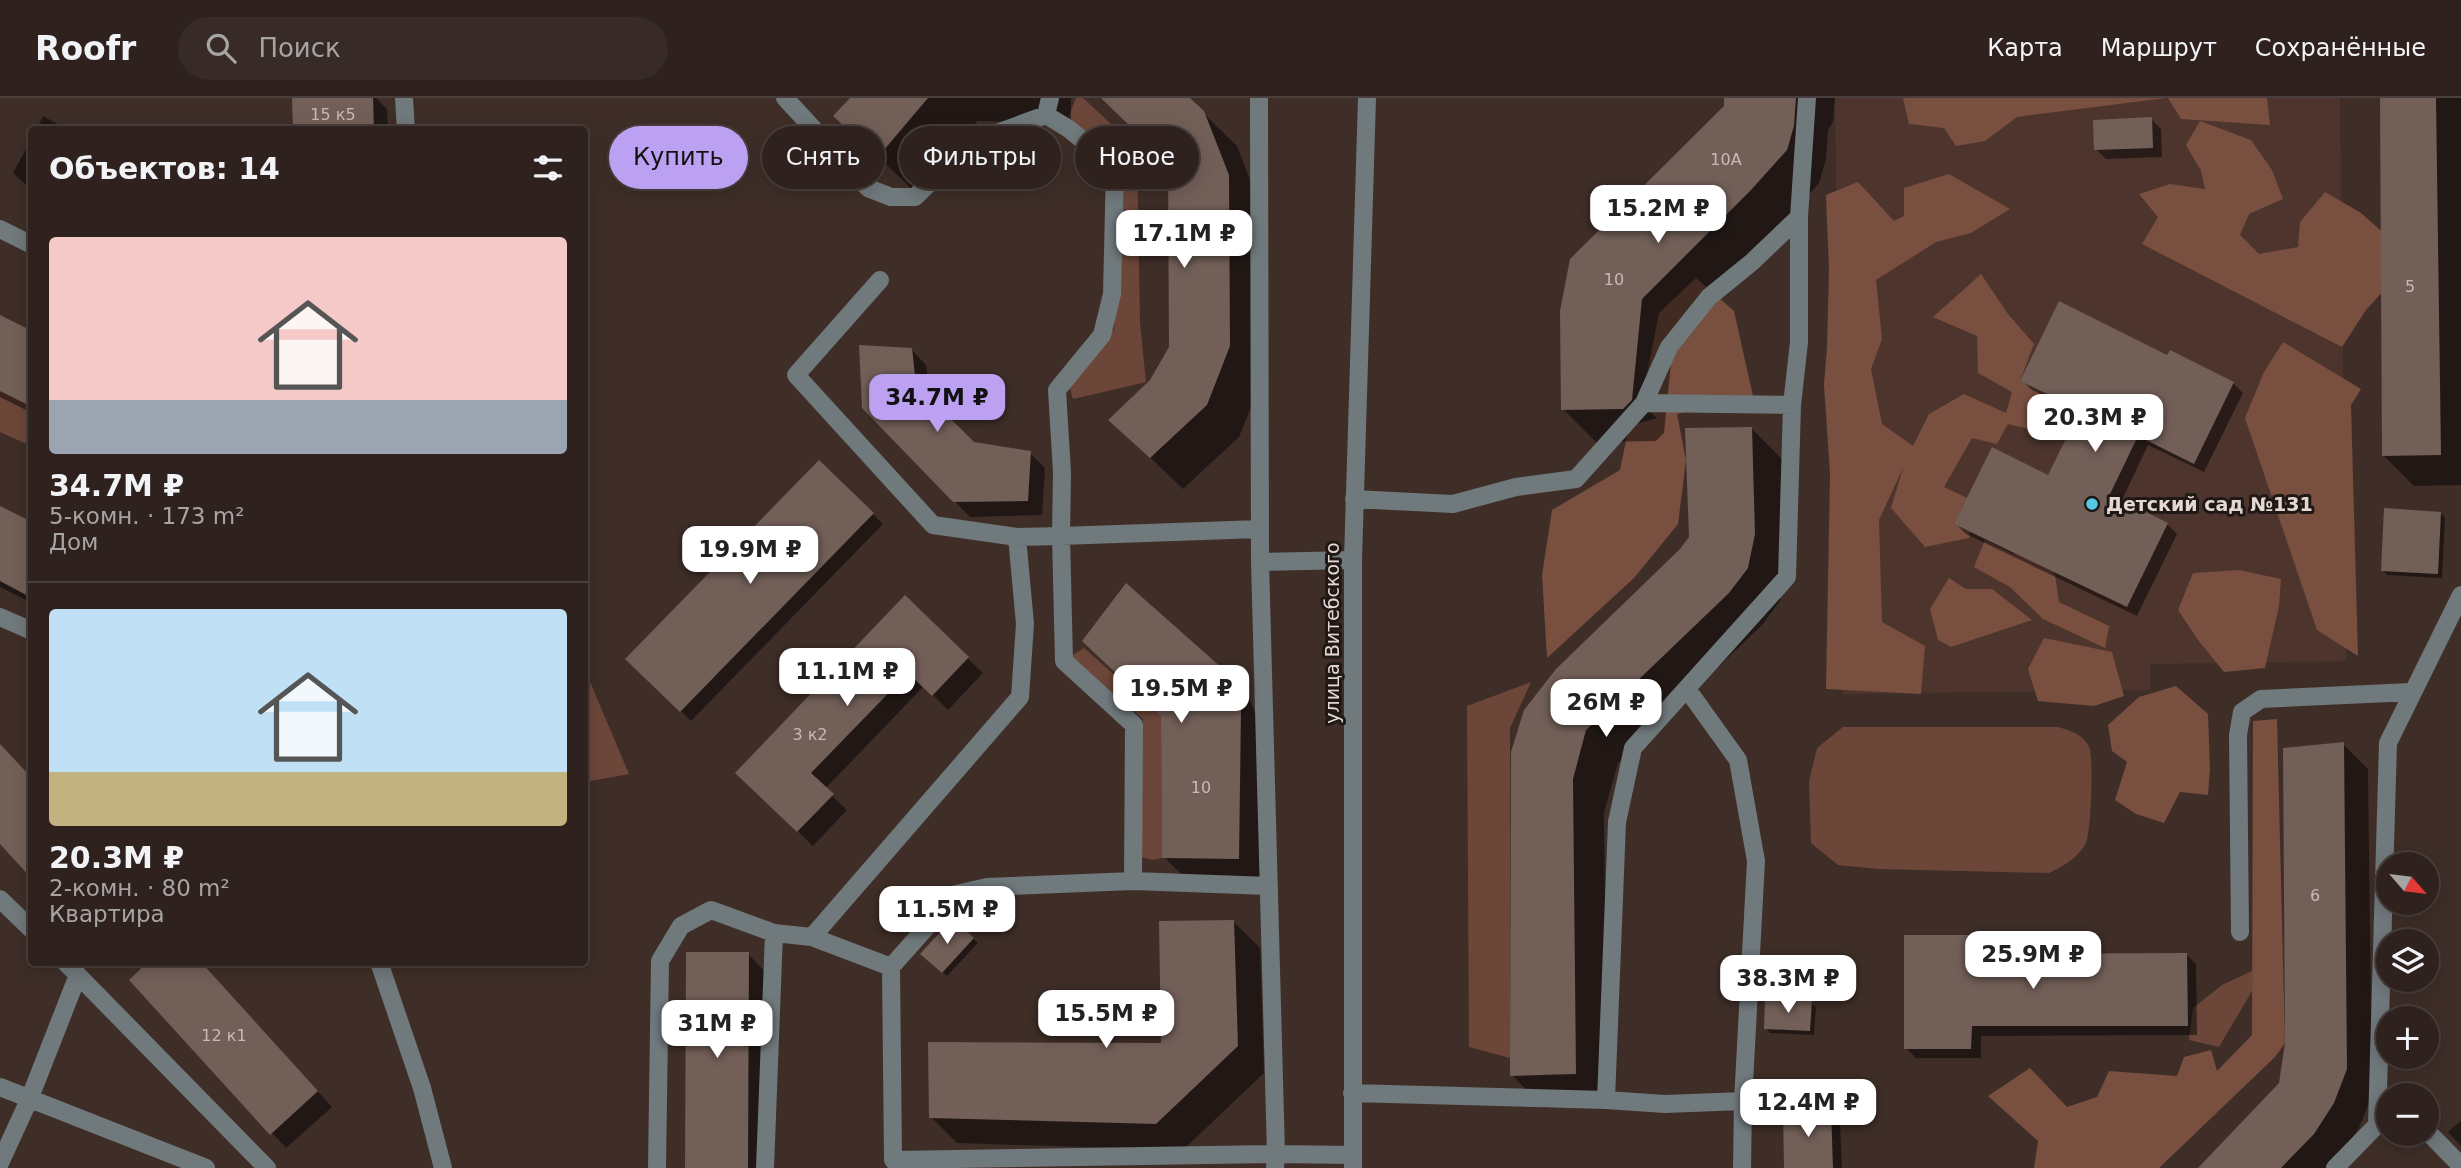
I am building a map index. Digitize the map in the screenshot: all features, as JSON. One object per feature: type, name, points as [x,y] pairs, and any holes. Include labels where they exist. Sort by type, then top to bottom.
[{"type":"street","points":[[404,98],[406,126]]},
{"type":"street","points":[[785,98],[869,188],[891,197],[915,197],[972,142],[1048,107],[1069,129],[1115,167],[1112,294],[1102,335],[1057,390],[1062,472],[1064,661],[1134,725],[1133,881]]},
{"type":"street","points":[[1259,98],[1260,562],[1275,1161]]},
{"type":"street","name":"улица Витебского","points":[[1353,1162],[1353,560],[1367,98]]},
{"type":"street","points":[[1606,1100],[1617,822],[1633,748],[1787,577],[1792,405],[1799,342],[1799,217],[1807,98]]},
{"type":"street","points":[[1354,499],[1453,503],[1516,487],[1576,479],[1644,403],[1669,347],[1709,297],[1752,262],[1799,217]]},
{"type":"street","points":[[0,229],[28,243]]},
{"type":"street","points":[[880,280],[796,374],[933,525],[1017,537],[1261,529]]},
{"type":"street","points":[[1644,403],[1792,405]]},
{"type":"street","points":[[812,937],[1020,696],[1024,624],[1017,537]]},
{"type":"street","points":[[1260,562],[1353,560]]},
{"type":"street","points":[[2335,1168],[2377,1125],[2388,743],[2461,595]]},
{"type":"street","points":[[0,617],[28,629]]},
{"type":"street","points":[[1687,689],[1738,760],[1756,861],[1742,1168]]},
{"type":"street","points":[[2240,932],[2238,735],[2242,712],[2261,699],[2412,692]]},
{"type":"street","points":[[1269,886],[1133,881],[986,887],[956,894],[891,967],[893,1160],[1353,1162]]},
{"type":"street","points":[[0,899],[28,926]]},
{"type":"street","points":[[657,1168],[660,961],[681,926],[711,910],[774,933],[812,937],[891,967]]},
{"type":"street","points":[[765,1168],[774,933]]},
{"type":"street","points":[[380,966],[422,1087],[443,1168]]},
{"type":"street","points":[[0,1163],[29,1100],[72,969],[267,1168]]},
{"type":"street","points":[[0,1087],[206,1168]]},
{"type":"street","points":[[1352,1093],[1665,1104],[1743,1101]]},
{"type":"street","points":[[2439,1143],[2461,1166]]},
{"type":"shaded area","points":[[1076,98],[1083,98],[1113,126],[1075,126],[1075,129],[1067,121]]},
{"type":"shaded area","name":"Детский сад №131","points":[[1835,98],[2340,98],[2346,661],[2150,664],[2150,690],[1842,694]]},
{"type":"shaded area","points":[[1903,98],[2166,98],[2017,117],[1985,141],[1956,146],[1944,128],[1909,124]]},
{"type":"shaded area","points":[[2168,98],[2267,98],[2270,125],[2181,119]]},
{"type":"shaded area","points":[[2200,121],[2251,140],[2272,170],[2283,199],[2249,214],[2240,235],[2259,254],[2298,247],[2300,222],[2325,192],[2361,213],[2388,237],[2395,278],[2366,310],[2342,347],[2142,244],[2158,217],[2139,194],[2170,184],[2205,189],[2201,171],[2186,145]]},
{"type":"shaded area","points":[[1949,174],[2010,209],[1971,233],[1936,242],[1876,280],[1882,339],[1871,369],[1882,424],[1913,446],[1929,414],[1964,394],[2006,413],[2012,392],[1978,373],[1977,336],[1933,317],[1981,274],[2008,314],[2034,344],[2020,381],[2069,405],[2053,435],[2008,424],[1997,444],[1972,438],[1944,487],[1967,498],[1954,524],[1970,532],[1969,538],[1925,547],[1891,508],[1903,468],[1879,520],[1882,622],[1925,646],[1921,694],[1826,689],[1830,473],[1824,385],[1829,270],[1826,195],[1858,182],[1894,221],[1904,216],[1904,188]]},
{"type":"shaded area","points":[[1119,189],[1138,189],[1140,323],[1146,382],[1073,399],[1068,381],[1114,329]]},
{"type":"shaded area","points":[[1696,278],[1734,311],[1753,396],[1677,414],[1686,460],[1678,524],[1634,578],[1547,658],[1542,575],[1552,510],[1620,470],[1629,426],[1657,418],[1641,404],[1659,313]]},
{"type":"shaded area","points":[[2283,342],[2361,389],[2351,405],[2358,656],[2317,630],[2245,418],[2264,372]]},
{"type":"shaded area","points":[[0,378],[28,394],[28,445],[0,432]]},
{"type":"shaded area","points":[[1985,540],[2013,554],[2033,541],[2053,562],[2059,602],[2109,626],[2105,648],[2043,619],[2010,587],[1974,567]]},
{"type":"shaded area","points":[[2239,570],[2281,579],[2279,606],[2265,668],[2224,672],[2178,610],[2193,573]]},
{"type":"shaded area","points":[[1949,578],[1966,589],[1992,589],[2032,620],[1951,647],[1938,640],[1930,609]]},
{"type":"shaded area","points":[[2044,638],[2112,652],[2124,696],[2094,706],[2038,701],[2028,669]]},
{"type":"shaded area","points":[[1084,648],[1161,716],[1162,858],[1152,860],[1135,855],[1143,719],[1068,658]]},
{"type":"shaded area","points":[[588,677],[629,774],[588,781]]},
{"type":"shaded area","points":[[1531,682],[1510,728],[1510,1058],[1469,1047],[1467,706]]},
{"type":"shaded area","points":[[2176,686],[2208,714],[2208,795],[2180,792],[2164,823],[2136,814],[2115,800],[2127,762],[2112,751],[2108,725],[2139,697]]},
{"type":"shaded area","points":[[2277,719],[2285,1043],[2275,1057],[2159,1168],[2034,1168],[2038,1141],[1988,1096],[2030,1068],[2067,1107],[2097,1097],[2109,1071],[2177,1076],[2184,1057],[2211,1050],[2217,1071],[2252,1035],[2253,721]]},
{"type":"shaded area","points":[[1843,727],[2058,727],[2076,734],[2083,739],[2091,753],[2092,779],[2086,843],[2074,857],[2049,873],[1879,869],[1838,865],[1811,843],[1809,782],[1817,748]]},
{"type":"shaded area","points":[[2252,971],[2252,991],[2219,1047],[2189,1040],[2193,1008],[2222,985]]},
{"type":"building","points":[[292,98],[373,98],[374,126],[293,126]]},
{"type":"building","points":[[850,98],[928,98],[904,126],[899,126],[899,132],[885,149],[885,126],[844,126],[833,116]]},
{"type":"building","points":[[1101,98],[1190,98],[1204,111],[1229,175],[1230,346],[1207,405],[1150,458],[1108,420],[1150,380],[1169,347],[1168,189],[1199,189],[1199,126],[1130,126]]},
{"type":"building","points":[[1724,98],[1796,98],[1794,126],[1787,150],[1642,299],[1632,400],[1623,409],[1561,410],[1560,311],[1570,259],[1724,106]]},
{"type":"building","points":[[2380,98],[2436,98],[2441,455],[2382,456]]},
{"type":"building","points":[[2152,117],[2153,148],[2094,150],[2093,120]]},
{"type":"building","points":[[2059,301],[2167,355],[2170,350],[2234,382],[2194,464],[2138,436],[2110,494],[2168,523],[2127,607],[1954,524],[1992,447],[2048,475],[2080,410],[2020,381]]},
{"type":"building","points":[[0,315],[28,329],[28,405],[0,391]]},
{"type":"building","points":[[859,345],[912,348],[916,384],[974,442],[1031,451],[1028,501],[953,502],[862,408]]},
{"type":"building","points":[[1752,427],[1755,534],[1748,568],[1729,593],[1586,730],[1573,779],[1576,1074],[1510,1076],[1511,752],[1524,710],[1556,669],[1680,549],[1689,537],[1685,428]]},
{"type":"building","points":[[819,460],[874,513],[680,712],[625,659]]},
{"type":"building","points":[[0,506],[28,520],[28,596],[0,581]]},
{"type":"building","points":[[2384,508],[2441,512],[2438,574],[2381,571]]},
{"type":"building","points":[[1126,583],[1222,668],[1241,710],[1239,859],[1162,858],[1161,716],[1082,641]]},
{"type":"building","points":[[905,595],[969,657],[932,696],[908,673],[811,773],[834,794],[797,832],[735,773]]},
{"type":"building","points":[[2344,742],[2347,1069],[2334,1103],[2314,1134],[2281,1168],[2198,1168],[2279,1083],[2285,1043],[2283,748]]},
{"type":"building","points":[[0,744],[28,774],[28,875],[0,844]]},
{"type":"building","points":[[953,918],[974,938],[942,973],[920,954]]},
{"type":"building","points":[[1234,920],[1238,1046],[1156,1124],[929,1118],[928,1042],[1161,1043],[1159,921]]},
{"type":"building","points":[[1904,935],[1971,935],[1970,954],[2187,953],[2188,1026],[1972,1026],[1971,1049],[1904,1049]]},
{"type":"building","points":[[686,952],[749,952],[748,1168],[685,1168]]},
{"type":"building","points":[[144,966],[205,966],[318,1091],[270,1135],[129,980]]},
{"type":"building","points":[[1765,998],[1812,1001],[1810,1031],[1764,1029]]},
{"type":"building","points":[[1831,1109],[1833,1168],[1784,1168],[1783,1111]]},
{"type":"place","name":"Детский сад №131","points":[[2092,504]]}]
